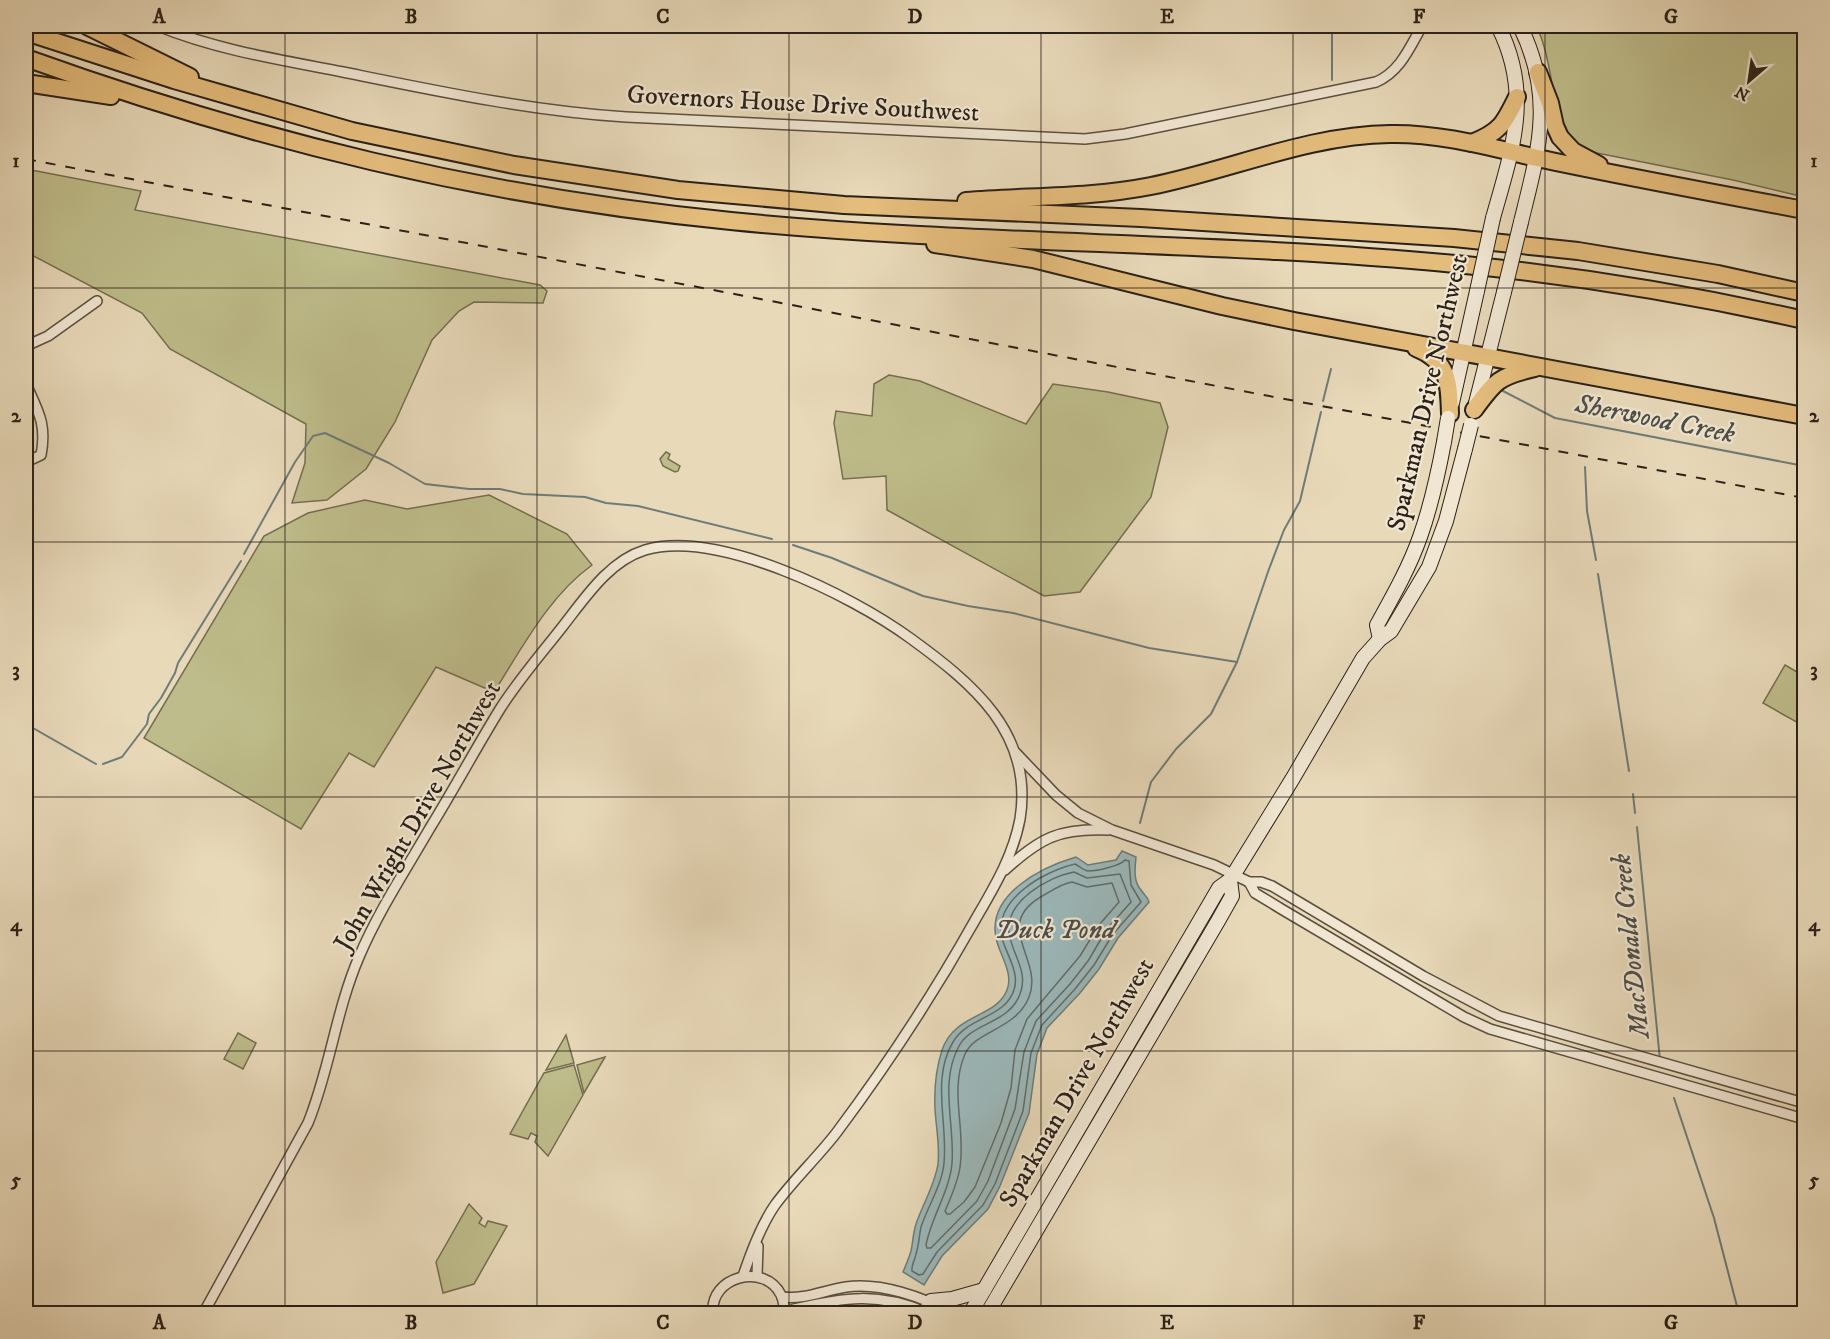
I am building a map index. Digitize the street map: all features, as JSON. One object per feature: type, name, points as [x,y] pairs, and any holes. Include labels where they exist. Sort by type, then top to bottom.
[{"type":"highway","points":[[87,26],[228,96]]},
{"type":"highway","points":[[26,32],[174,80],[352,131],[514,165],[678,190],[844,205],[902,206],[1454,238],[1578,251],[1718,274],[1804,293]]},
{"type":"highway","points":[[26,58],[213,121],[324,151],[498,188],[599,205],[673,215],[857,231],[1339,255],[1457,264],[1588,279],[1700,298],[1804,320]]},
{"type":"highway","points":[[1538,72],[1550,103],[1555,126],[1563,141],[1577,153],[1616,174]]},
{"type":"highway","points":[[26,83],[157,103]]},
{"type":"highway","points":[[1472,143],[1498,130],[1506,121],[1517,97]]},
{"type":"highway","points":[[902,206],[1121,191],[1177,180],[1319,142],[1365,135],[1420,135],[1472,143],[1536,158],[1804,210]]},
{"type":"highway","points":[[857,231],[1033,259],[1254,313],[1804,416]]},
{"type":"highway","points":[[1396,340],[1422,350],[1440,364],[1449,385],[1449,416]]},
{"type":"highway","points":[[1472,418],[1489,389],[1498,380],[1514,372],[1539,367]]},
{"type":"main road","name":"Sparkman Drive Northwest","points":[[1380,639],[1377,625],[1402,579],[1420,538],[1430,507],[1476,291],[1493,218],[1512,152],[1517,124],[1517,97],[1511,58],[1498,26]]},
{"type":"main road","name":"Sparkman Drive Northwest","points":[[970,1314],[1220,888],[1232,877],[1363,658],[1380,639],[1391,631],[1429,567],[1446,521],[1490,356],[1536,158],[1542,114],[1538,72],[1532,51],[1520,26]]},
{"type":"main road","name":"Sparkman Drive Northwest","points":[[987,1314],[1218,921],[1232,896],[1232,877]]},
{"type":"main road","points":[[927,1310],[952,1299],[984,1290]]},
{"type":"street","name":"Governors House Drive Southwest","points":[[158,26],[206,43],[244,52],[486,100],[552,110],[626,117],[1085,139],[1125,134],[1370,84],[1388,76],[1399,65],[1422,26]]},
{"type":"street","points":[[26,346],[48,336],[97,301]]},
{"type":"street","points":[[26,384],[41,418],[45,437],[41,454],[26,462]]},
{"type":"street","name":"John Wright Drive Northwest","points":[[203,1314],[308,1123],[324,1079],[352,973],[372,928],[500,710],[529,669],[590,592],[623,560],[643,550],[670,546],[698,547],[733,554],[771,566],[855,604],[898,629],[969,684],[1004,727],[1015,752]]},
{"type":"street","points":[[1015,752],[1056,795],[1078,813],[1112,830],[1214,865],[1232,877],[1272,886],[1423,976],[1499,1016],[1804,1103]]},
{"type":"street","points":[[743,1276],[775,1205],[835,1134],[902,1040],[932,995],[1003,871],[1017,830],[1022,803],[1022,778],[1015,752]]},
{"type":"street","points":[[1003,871],[1028,849],[1047,838],[1085,829],[1112,830]]},
{"type":"street","points":[[1249,882],[1255,893],[1464,1017],[1490,1029],[1804,1119]]},
{"type":"street","points":[[757,1276],[759,1238]]},
{"type":"street","points":[[713,1314],[712,1307],[719,1291],[726,1284],[743,1276],[757,1276],[772,1284],[782,1297],[787,1314],[794,1309],[845,1298],[877,1298],[953,1314]]},
{"type":"street","points":[[782,1297],[793,1298],[848,1286],[885,1289],[927,1310]]},
{"type":"shaded area","points":[[1536,26],[1804,26],[1804,197],[1733,180],[1597,153],[1578,145],[1563,127],[1546,53]]},
{"type":"shaded area","points":[[26,169],[141,191],[135,210],[540,285],[547,291],[543,303],[474,302],[459,311],[432,340],[395,422],[366,469],[327,500],[292,503],[305,463],[306,424],[170,349],[142,313],[26,252]]},
{"type":"shaded area","points":[[889,375],[920,381],[1026,424],[1053,384],[1160,403],[1168,427],[1151,497],[1080,592],[1044,596],[887,510],[886,476],[843,479],[834,423],[836,411],[872,416],[874,384]]},
{"type":"shaded area","points":[[666,452],[670,454],[668,459],[680,466],[678,471],[675,472],[663,466],[660,459]]},
{"type":"shaded area","points":[[489,495],[567,534],[592,565],[549,607],[494,692],[436,667],[374,767],[349,753],[301,829],[144,738],[264,536],[308,513],[365,500],[407,509]]},
{"type":"shaded area","points":[[1785,665],[1804,676],[1804,716],[1800,724],[1763,703]]},
{"type":"shaded area","points":[[238,1033],[256,1043],[243,1069],[224,1059]]},
{"type":"shaded area","points":[[566,1035],[574,1063],[546,1070]]},
{"type":"shaded area","points":[[605,1057],[584,1093],[577,1065]]},
{"type":"shaded area","points":[[574,1065],[583,1095],[548,1156],[535,1142],[537,1136],[531,1133],[528,1139],[510,1134],[544,1073]]},
{"type":"shaded area","points":[[469,1204],[482,1218],[479,1223],[485,1227],[488,1221],[507,1226],[474,1284],[443,1293],[436,1262]]},
{"type":"water","name":"Duck Pond","points":[[1122,851],[1136,857],[1137,883],[1149,902],[1118,938],[1099,969],[1080,993],[1047,1028],[1037,1054],[1029,1113],[1000,1186],[988,1209],[942,1256],[924,1285],[903,1272],[911,1251],[916,1224],[932,1186],[938,1164],[935,1102],[938,1064],[948,1038],[956,1029],[994,1006],[1007,990],[1009,977],[996,938],[995,922],[1000,908],[1008,896],[1033,875],[1076,857],[1088,865],[1116,860]]},
{"type":"waterway","points":[[1332,26],[1332,80]]},
{"type":"waterway","points":[[1323,401],[1331,369]]},
{"type":"waterway","name":"Sherwood Creek","points":[[1503,391],[1555,418],[1804,466]]},
{"type":"waterway","points":[[1140,823],[1151,782],[1176,749],[1211,714],[1237,662],[1284,530],[1300,501],[1321,412]]},
{"type":"waterway","points":[[244,554],[295,462],[313,436],[325,433],[389,463],[425,484],[469,489],[500,489],[523,494],[585,497],[606,503],[638,506],[772,539]]},
{"type":"waterway","name":"MacDonald Creek","points":[[1585,467],[1587,511],[1596,560]]},
{"type":"waterway","points":[[793,545],[832,558],[923,596],[1013,613],[1149,648],[1237,662]]},
{"type":"waterway","points":[[103,764],[122,757],[147,724],[149,714],[161,698],[178,663],[241,561]]},
{"type":"waterway","name":"MacDonald Creek","points":[[1598,574],[1629,771]]},
{"type":"waterway","points":[[26,724],[96,764]]},
{"type":"waterway","points":[[1633,794],[1635,813]]},
{"type":"waterway","name":"MacDonald Creek","points":[[1637,827],[1660,1060]]},
{"type":"waterway","name":"MacDonald Creek","points":[[1674,1098],[1714,1218],[1739,1314]]},
{"type":"railway","points":[[26,159],[1804,498]]}]
